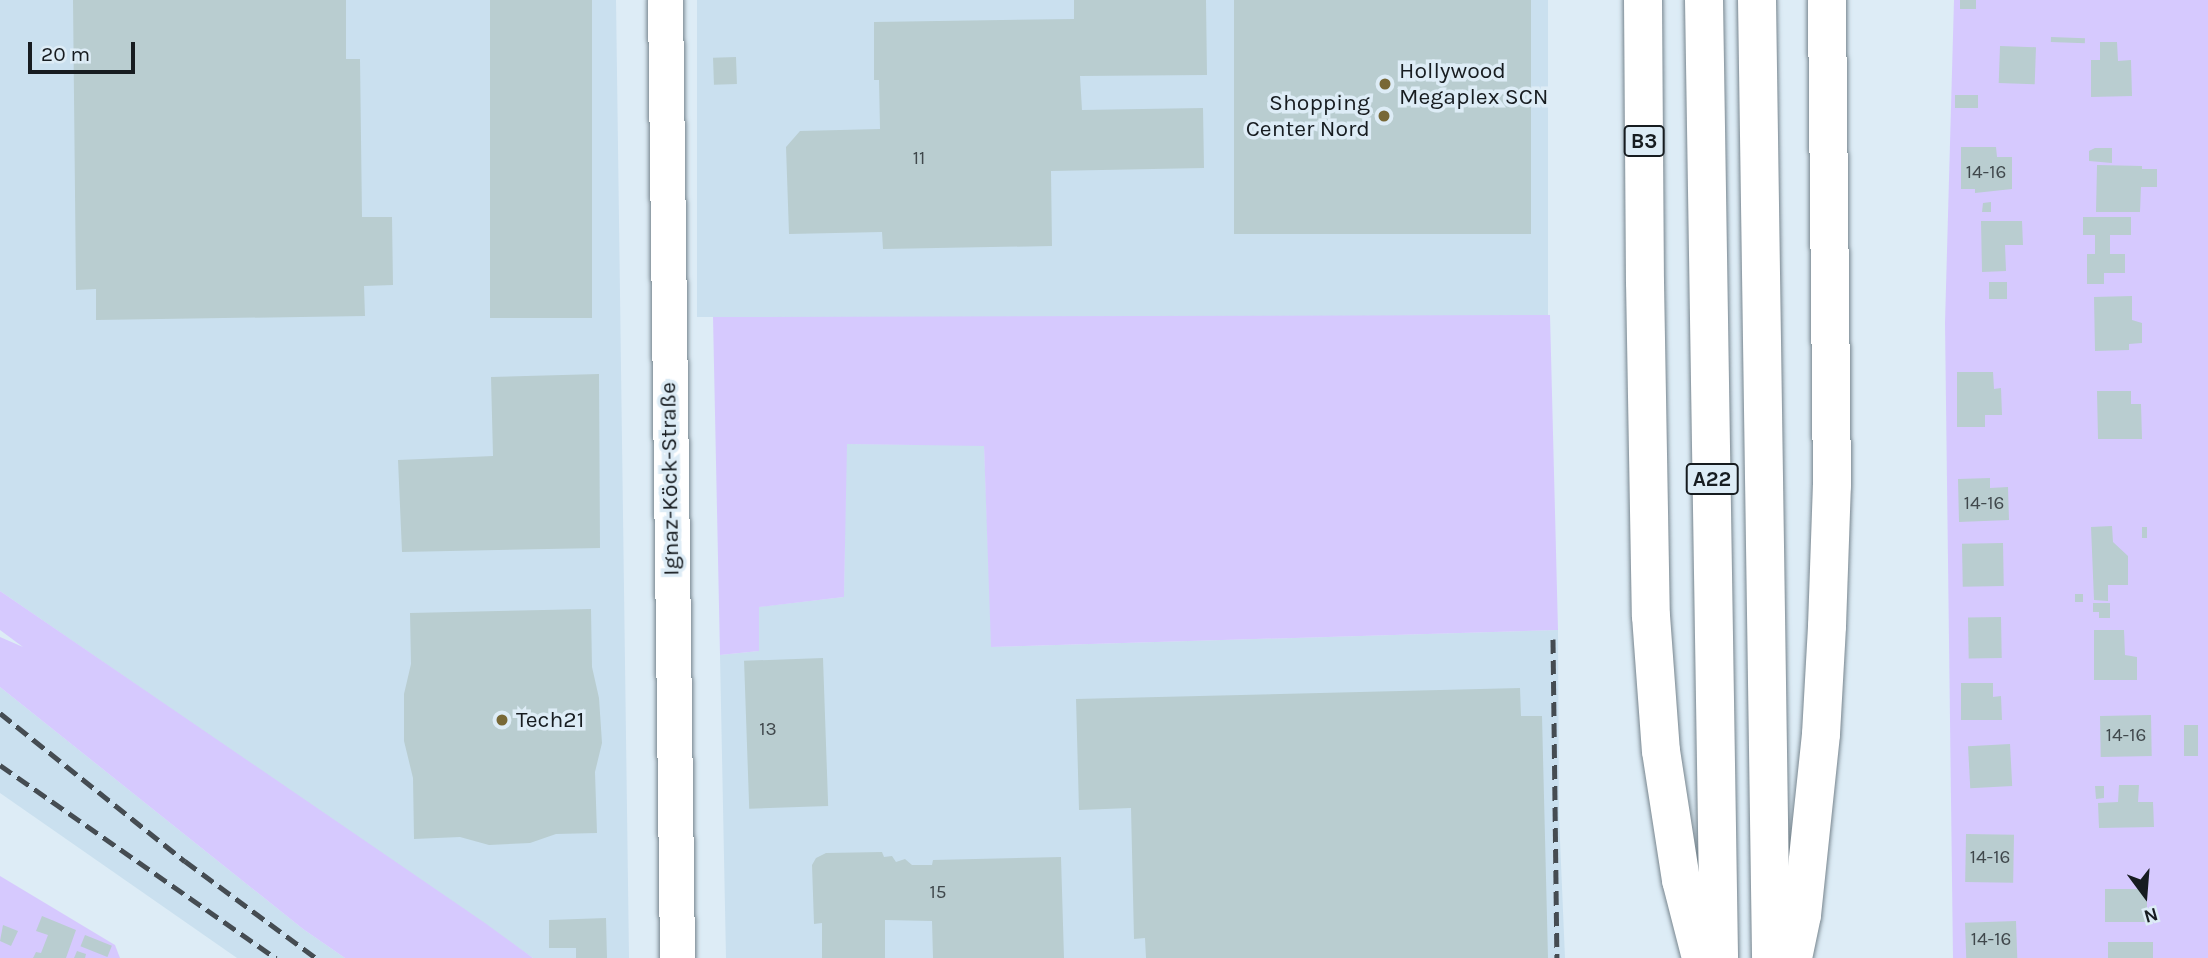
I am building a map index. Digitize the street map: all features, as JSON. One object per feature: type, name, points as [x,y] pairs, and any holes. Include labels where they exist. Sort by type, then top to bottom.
[{"type":"main road","name":"B3","points":[[1643,0],[1651,616],[1661,751],[1681,880],[1701,958]]},
{"type":"main road","name":"A22","points":[[1704,0],[1719,958]]},
{"type":"main road","name":"A22","points":[[1757,0],[1771,958]]},
{"type":"main road","points":[[1793,958],[1802,915],[1821,734],[1828,612],[1832,486],[1827,0]]},
{"type":"street","name":"Ignaz-Köck-Straße","points":[[665,0],[677,958]]},
{"type":"shaded area","points":[[0,0],[616,0],[629,958],[533,958],[0,591]]},
{"type":"shaded area","points":[[697,0],[1548,0],[1548,317],[697,317]]},
{"type":"shaded area","points":[[1954,0],[2208,0],[2208,958],[1953,958],[1945,323]]},
{"type":"shaded area","points":[[1550,315],[1558,630],[991,647],[984,446],[847,444],[844,597],[759,607],[759,651],[720,655],[713,317]]},
{"type":"shaded area","points":[[846,444],[984,445],[992,647],[1558,630],[1559,816],[1565,958],[726,958],[720,655],[759,651],[758,607],[844,597]]},
{"type":"shaded area","points":[[0,591],[533,958],[345,958],[303,929],[0,687],[0,637],[23,647],[0,630]]},
{"type":"shaded area","points":[[0,687],[303,929],[345,958],[237,958],[0,793]]},
{"type":"shaded area","points":[[0,876],[115,945],[120,958],[0,958]]},
{"type":"building","points":[[73,0],[346,0],[346,59],[360,59],[362,217],[392,217],[393,285],[364,286],[365,316],[96,320],[96,289],[76,290]]},
{"type":"building","points":[[490,0],[592,0],[592,318],[490,318]]},
{"type":"building","points":[[1074,0],[1206,0],[1207,75],[1080,76],[1082,110],[1203,108],[1204,168],[1051,171],[1052,246],[883,249],[882,232],[789,234],[786,147],[800,131],[880,129],[879,80],[874,80],[874,22],[1074,19]]},
{"type":"building","name":"Shopping Center Nord","points":[[1234,0],[1531,0],[1531,234],[1234,234]]},
{"type":"building","points":[[1960,0],[1976,0],[1976,9],[1960,9]]},
{"type":"building","points":[[2051,37],[2085,38],[2085,43],[2051,42]]},
{"type":"building","points":[[2100,42],[2117,42],[2118,61],[2131,60],[2132,96],[2091,97],[2091,60],[2100,60]]},
{"type":"building","points":[[2000,46],[2036,47],[2035,84],[1999,83]]},
{"type":"building","points":[[736,57],[737,84],[714,85],[713,58]]},
{"type":"building","points":[[1955,95],[1978,95],[1978,108],[1955,108]]},
{"type":"building","points":[[1961,147],[1996,147],[1997,157],[2012,157],[2012,189],[1975,193],[1975,189],[1961,189]]},
{"type":"building","points":[[2095,148],[2112,148],[2112,163],[2089,161],[2089,151]]},
{"type":"building","points":[[2097,165],[2157,169],[2157,187],[2141,187],[2140,212],[2096,212]]},
{"type":"building","points":[[1991,202],[1991,212],[1982,212],[1983,203]]},
{"type":"building","points":[[2083,217],[2131,217],[2131,235],[2110,235],[2110,254],[2125,254],[2125,273],[2104,273],[2104,284],[2087,284],[2087,254],[2095,254],[2095,235],[2083,235]]},
{"type":"building","points":[[1981,221],[2022,221],[2023,245],[2005,245],[2006,271],[1982,272]]},
{"type":"building","points":[[1989,282],[2007,282],[2007,299],[1989,299]]},
{"type":"building","points":[[2132,296],[2132,320],[2142,323],[2142,343],[2129,344],[2129,350],[2095,351],[2094,297]]},
{"type":"building","points":[[1957,372],[1993,372],[1994,389],[2001,388],[2002,415],[1985,415],[1985,427],[1957,427]]},
{"type":"building","points":[[599,374],[600,548],[402,552],[398,460],[493,456],[491,377]]},
{"type":"building","points":[[2097,391],[2131,391],[2131,404],[2141,404],[2142,439],[2098,439]]},
{"type":"building","points":[[1990,478],[1990,488],[2008,487],[2009,520],[1959,522],[1958,479]]},
{"type":"building","points":[[2112,526],[2113,542],[2128,556],[2128,585],[2108,585],[2108,601],[2094,600],[2091,527]]},
{"type":"building","points":[[2142,527],[2147,527],[2147,538],[2142,538]]},
{"type":"building","points":[[2003,543],[2004,586],[1963,587],[1962,544]]},
{"type":"building","points":[[2075,594],[2083,594],[2083,602],[2075,602]]},
{"type":"building","points":[[2093,603],[2110,603],[2110,618],[2099,618],[2099,612],[2093,612]]},
{"type":"building","name":"Tech21","points":[[591,609],[592,667],[599,698],[602,743],[595,772],[597,833],[556,834],[530,843],[489,845],[460,837],[414,839],[413,778],[404,741],[404,694],[411,664],[410,613]]},
{"type":"building","points":[[2001,617],[2002,658],[1969,659],[1968,618]]},
{"type":"building","points":[[2094,630],[2124,630],[2125,655],[2137,657],[2137,680],[2094,680]]},
{"type":"building","points":[[823,658],[828,806],[749,809],[744,661]]},
{"type":"building","points":[[1961,683],[1993,683],[1993,697],[2001,696],[2002,720],[1961,720]]},
{"type":"building","points":[[1520,688],[1521,716],[1542,716],[1548,958],[1146,958],[1145,938],[1134,939],[1131,808],[1079,810],[1076,699]]},
{"type":"building","points":[[2151,715],[2152,756],[2101,757],[2100,716]]},
{"type":"building","points":[[2184,725],[2198,725],[2198,756],[2184,756]]},
{"type":"building","points":[[2010,744],[2012,786],[1970,788],[1968,746]]},
{"type":"building","points":[[2119,785],[2139,785],[2138,802],[2153,802],[2154,827],[2099,828],[2098,803],[2118,802]]},
{"type":"building","points":[[2095,786],[2104,786],[2104,798],[2096,799]]},
{"type":"building","points":[[1966,834],[2014,835],[2013,883],[1965,882]]},
{"type":"building","points":[[882,852],[884,857],[892,856],[896,862],[905,859],[912,865],[932,865],[933,860],[1061,857],[1064,958],[933,958],[932,921],[885,920],[885,958],[822,958],[822,923],[814,924],[812,865],[816,858],[826,853]]},
{"type":"building","points":[[2105,889],[2147,889],[2147,922],[2105,922]]},
{"type":"building","points":[[42,916],[76,930],[66,958],[33,958],[36,952],[41,953],[48,935],[36,931]]},
{"type":"building","points":[[606,918],[607,958],[576,958],[576,948],[549,948],[549,920]]},
{"type":"building","points":[[2016,921],[2017,958],[1966,958],[1965,923]]},
{"type":"building","points":[[3,925],[18,931],[11,946],[0,941]]},
{"type":"building","points":[[85,935],[112,946],[107,957],[81,946]]},
{"type":"building","points":[[2108,942],[2153,942],[2153,958],[2108,958]]},
{"type":"building","points":[[77,951],[86,954],[85,958],[74,958]]},
{"type":"railway","points":[[1553,639],[1557,958]]},
{"type":"railway","points":[[0,713],[185,861],[316,958]]},
{"type":"railway","points":[[0,765],[276,958]]},
{"type":"place","name":"Hollywood Megaplex SCN","points":[[1385,84]]},
{"type":"place","name":"Shopping Center Nord","points":[[1384,116]]},
{"type":"place","name":"Tech21","points":[[502,720]]}]
